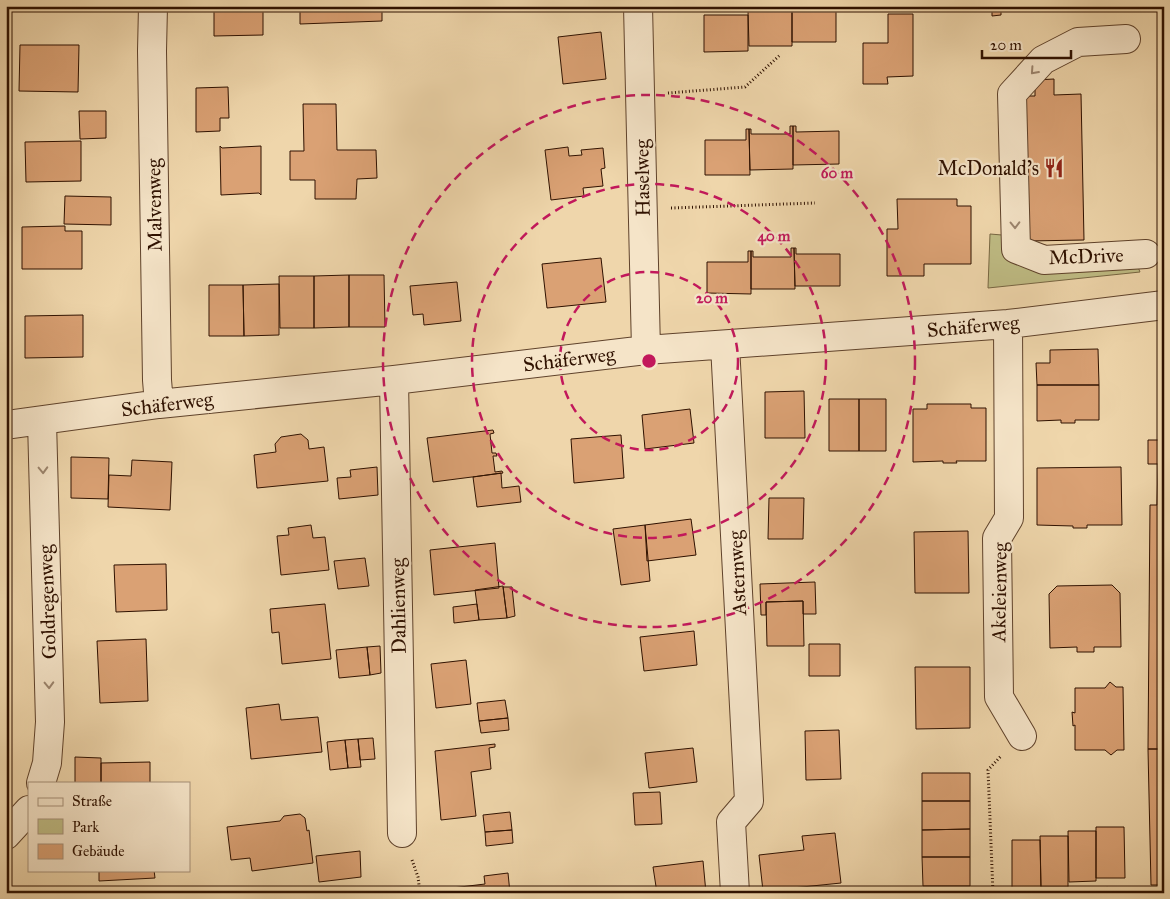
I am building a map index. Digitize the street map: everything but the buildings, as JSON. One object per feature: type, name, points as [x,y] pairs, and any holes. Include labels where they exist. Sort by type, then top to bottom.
[{"type":"street","name":"Malvenweg","points":[[153,6],[156,370],[159,404]]},
{"type":"street","name":"Haselweg","points":[[638,6],[646,350]]},
{"type":"street","name":"McDrive","points":[[1126,39],[1078,42],[1043,60],[1012,94],[1016,249],[1044,260],[1146,254]]},
{"type":"street","name":"Schäferweg","points":[[6,425],[159,404],[394,380],[646,350],[1008,324],[1164,305]]},
{"type":"street","name":"Akeleienweg","points":[[1008,324],[1009,518],[997,538],[999,697],[1022,736]]},
{"type":"street","name":"Asternweg","points":[[725,344],[749,801],[731,822],[735,893]]},
{"type":"street","name":"Dahlienweg","points":[[394,380],[402,833]]},
{"type":"street","name":"Goldregenweg","points":[[41,782],[47,763],[50,722],[42,421]]},
{"type":"street","points":[[6,835],[28,811]]},
{"type":"path","points":[[640,96],[745,87],[780,55]]},
{"type":"path","points":[[643,209],[815,203]]},
{"type":"path","points":[[993,893],[988,770],[1022,736]]},
{"type":"path","points":[[402,833],[418,877],[420,893]]},
{"type":"path","points":[[1065,893],[1110,888]]},
{"type":"green space","points":[[990,234],[1002,235],[1008,256],[1138,267],[1140,272],[988,288]]},
{"type":"place","name":"McDonald's","points":[[1054,168]]}]
